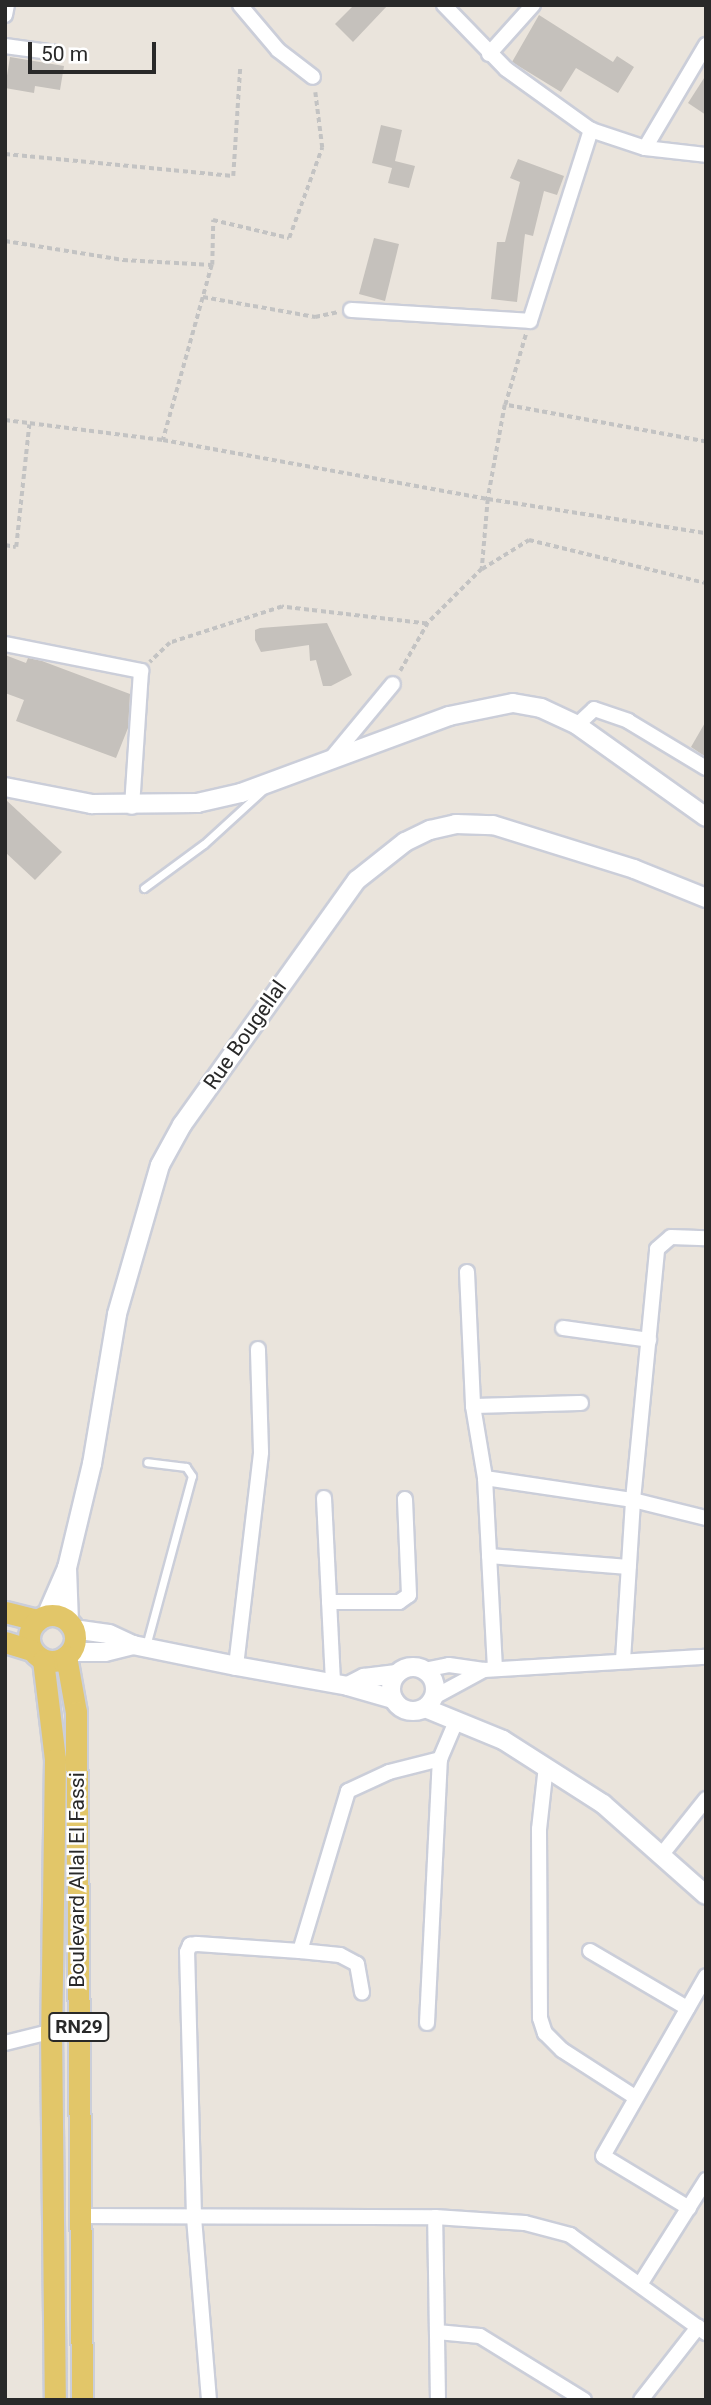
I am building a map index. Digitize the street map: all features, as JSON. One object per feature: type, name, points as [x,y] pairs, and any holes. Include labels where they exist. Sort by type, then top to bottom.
[{"type":"main road","points":[[5,1612],[71,1626]]},
{"type":"main road","name":"RN29","points":[[37,1655],[29,1633],[42,1618]]},
{"type":"main road","name":"RN29","points":[[68,1654],[71,1626]]},
{"type":"main road","points":[[5,1642],[37,1655],[68,1654]]},
{"type":"main road","name":"Boulevard Allal El Fassi","points":[[68,1654],[76,1712],[82,2400]]},
{"type":"main road","name":"Boulevard Allal El Fassi","points":[[37,1655],[55,1759],[51,2030],[55,2400]]},
{"type":"street","points":[[5,15],[7,5]]},
{"type":"street","points":[[240,5],[278,50],[313,77]]},
{"type":"street","points":[[444,5],[489,54],[591,130],[645,148],[706,155]]},
{"type":"street","points":[[489,54],[533,5]]},
{"type":"street","points":[[645,148],[706,45]]},
{"type":"street","points":[[5,46],[56,53]]},
{"type":"street","points":[[351,310],[530,321],[591,130]]},
{"type":"street","points":[[5,644],[141,671],[132,807]]},
{"type":"street","points":[[334,755],[393,684]]},
{"type":"street","points":[[5,787],[49,798],[132,807],[219,800],[334,755],[449,716],[513,704],[541,708],[584,731],[706,817]]},
{"type":"street","points":[[584,731],[594,709],[628,721],[706,768]]},
{"type":"street","name":"Rue Bougellal","points":[[42,1618],[67,1568],[92,1464],[120,1302],[160,1165],[182,1125],[357,880],[405,842],[430,830],[456,824],[493,825],[634,869],[706,898]]},
{"type":"street","points":[[623,1660],[633,1500],[658,1245],[671,1237],[706,1238]]},
{"type":"street","points":[[467,1272],[473,1406],[485,1478],[490,1669]]},
{"type":"street","points":[[563,1328],[649,1340]]},
{"type":"street","points":[[236,1666],[261,1452],[258,1349]]},
{"type":"street","points":[[473,1406],[582,1403]]},
{"type":"street","points":[[485,1478],[633,1500],[706,1518]]},
{"type":"street","points":[[324,1498],[329,1602],[340,1685]]},
{"type":"street","points":[[329,1602],[399,1602],[409,1595],[405,1499]]},
{"type":"street","points":[[489,1556],[629,1567]]},
{"type":"street","name":"Rue Bougellal","points":[[67,1568],[71,1626]]},
{"type":"street","points":[[71,1626],[109,1634],[139,1646],[340,1685],[393,1699],[404,1709],[429,1702],[490,1669]]},
{"type":"street","points":[[68,1654],[105,1652],[139,1646]]},
{"type":"street","points":[[340,1685],[364,1678],[397,1674],[410,1667],[424,1670],[449,1665],[490,1669],[706,1657]]},
{"type":"street","points":[[424,1670],[434,1681],[429,1702]]},
{"type":"street","points":[[393,1699],[392,1682],[397,1674]]},
{"type":"street","points":[[429,1702],[546,1766],[603,1804],[663,1853],[706,1895]]},
{"type":"street","points":[[427,2023],[440,1759],[457,1719]]},
{"type":"street","points":[[300,1951],[348,1790],[389,1772],[440,1759]]},
{"type":"street","points":[[546,1766],[539,1829],[540,2018],[545,2033],[562,2050],[635,2096]]},
{"type":"street","points":[[663,1853],[706,1799]]},
{"type":"street","points":[[209,2400],[194,2217],[190,1945],[340,1955],[357,1964],[362,1993]]},
{"type":"street","points":[[590,1951],[687,2008]]},
{"type":"street","points":[[689,2208],[603,2156],[706,1976]]},
{"type":"street","points":[[5,2043],[78,2025]]},
{"type":"street","points":[[640,2283],[706,2180]]},
{"type":"street","points":[[82,2216],[435,2217],[526,2223],[570,2235],[702,2330],[641,2400]]},
{"type":"street","points":[[435,2217],[438,2400]]},
{"type":"street","points":[[437,2332],[480,2336],[584,2400]]},
{"type":"lane","points":[[144,888],[204,844],[275,780]]},
{"type":"lane","points":[[139,1646],[191,1476],[186,1467],[147,1462]]},
{"type":"path","points":[[5,154],[233,176],[240,69]]},
{"type":"path","points":[[163,440],[212,265],[214,220],[289,237],[322,148],[313,77]]},
{"type":"path","points":[[5,241],[123,260],[212,265]]},
{"type":"path","points":[[203,297],[314,317],[351,310]]},
{"type":"path","points":[[482,569],[488,499],[505,405],[530,321]]},
{"type":"path","points":[[505,405],[706,442]]},
{"type":"path","points":[[5,420],[163,440],[488,499],[706,533]]},
{"type":"path","points":[[5,545],[16,547],[29,425]]},
{"type":"path","points":[[393,684],[427,624],[482,569],[529,540],[706,583]]},
{"type":"path","points":[[141,671],[170,643],[282,607],[427,624]]},
{"type":"building","points":[[354,5],[388,5],[353,42],[335,24]]},
{"type":"building","points":[[539,15],[613,62],[617,56],[634,67],[618,93],[576,68],[561,92],[512,62]]},
{"type":"building","points":[[10,57],[64,66],[60,90],[35,86],[34,93],[5,88]]},
{"type":"building","points":[[706,75],[706,115],[688,103]]},
{"type":"building","points":[[381,125],[402,130],[395,161],[415,166],[409,188],[388,183],[392,168],[372,163]]},
{"type":"building","points":[[518,159],[564,176],[557,195],[544,191],[533,236],[525,234],[517,302],[491,299],[497,242],[505,242],[520,182],[510,178]]},
{"type":"building","points":[[374,238],[399,244],[385,301],[359,294]]},
{"type":"building","points":[[327,623],[352,675],[331,686],[323,686],[316,660],[310,661],[309,645],[261,652],[255,640],[255,630],[260,628]]},
{"type":"building","points":[[5,655],[26,663],[28,658],[42,661],[130,694],[128,728],[116,758],[16,721],[24,700],[5,693]]},
{"type":"building","points":[[706,721],[706,757],[691,747]]},
{"type":"building","points":[[5,799],[62,852],[35,880],[5,852]]}]
